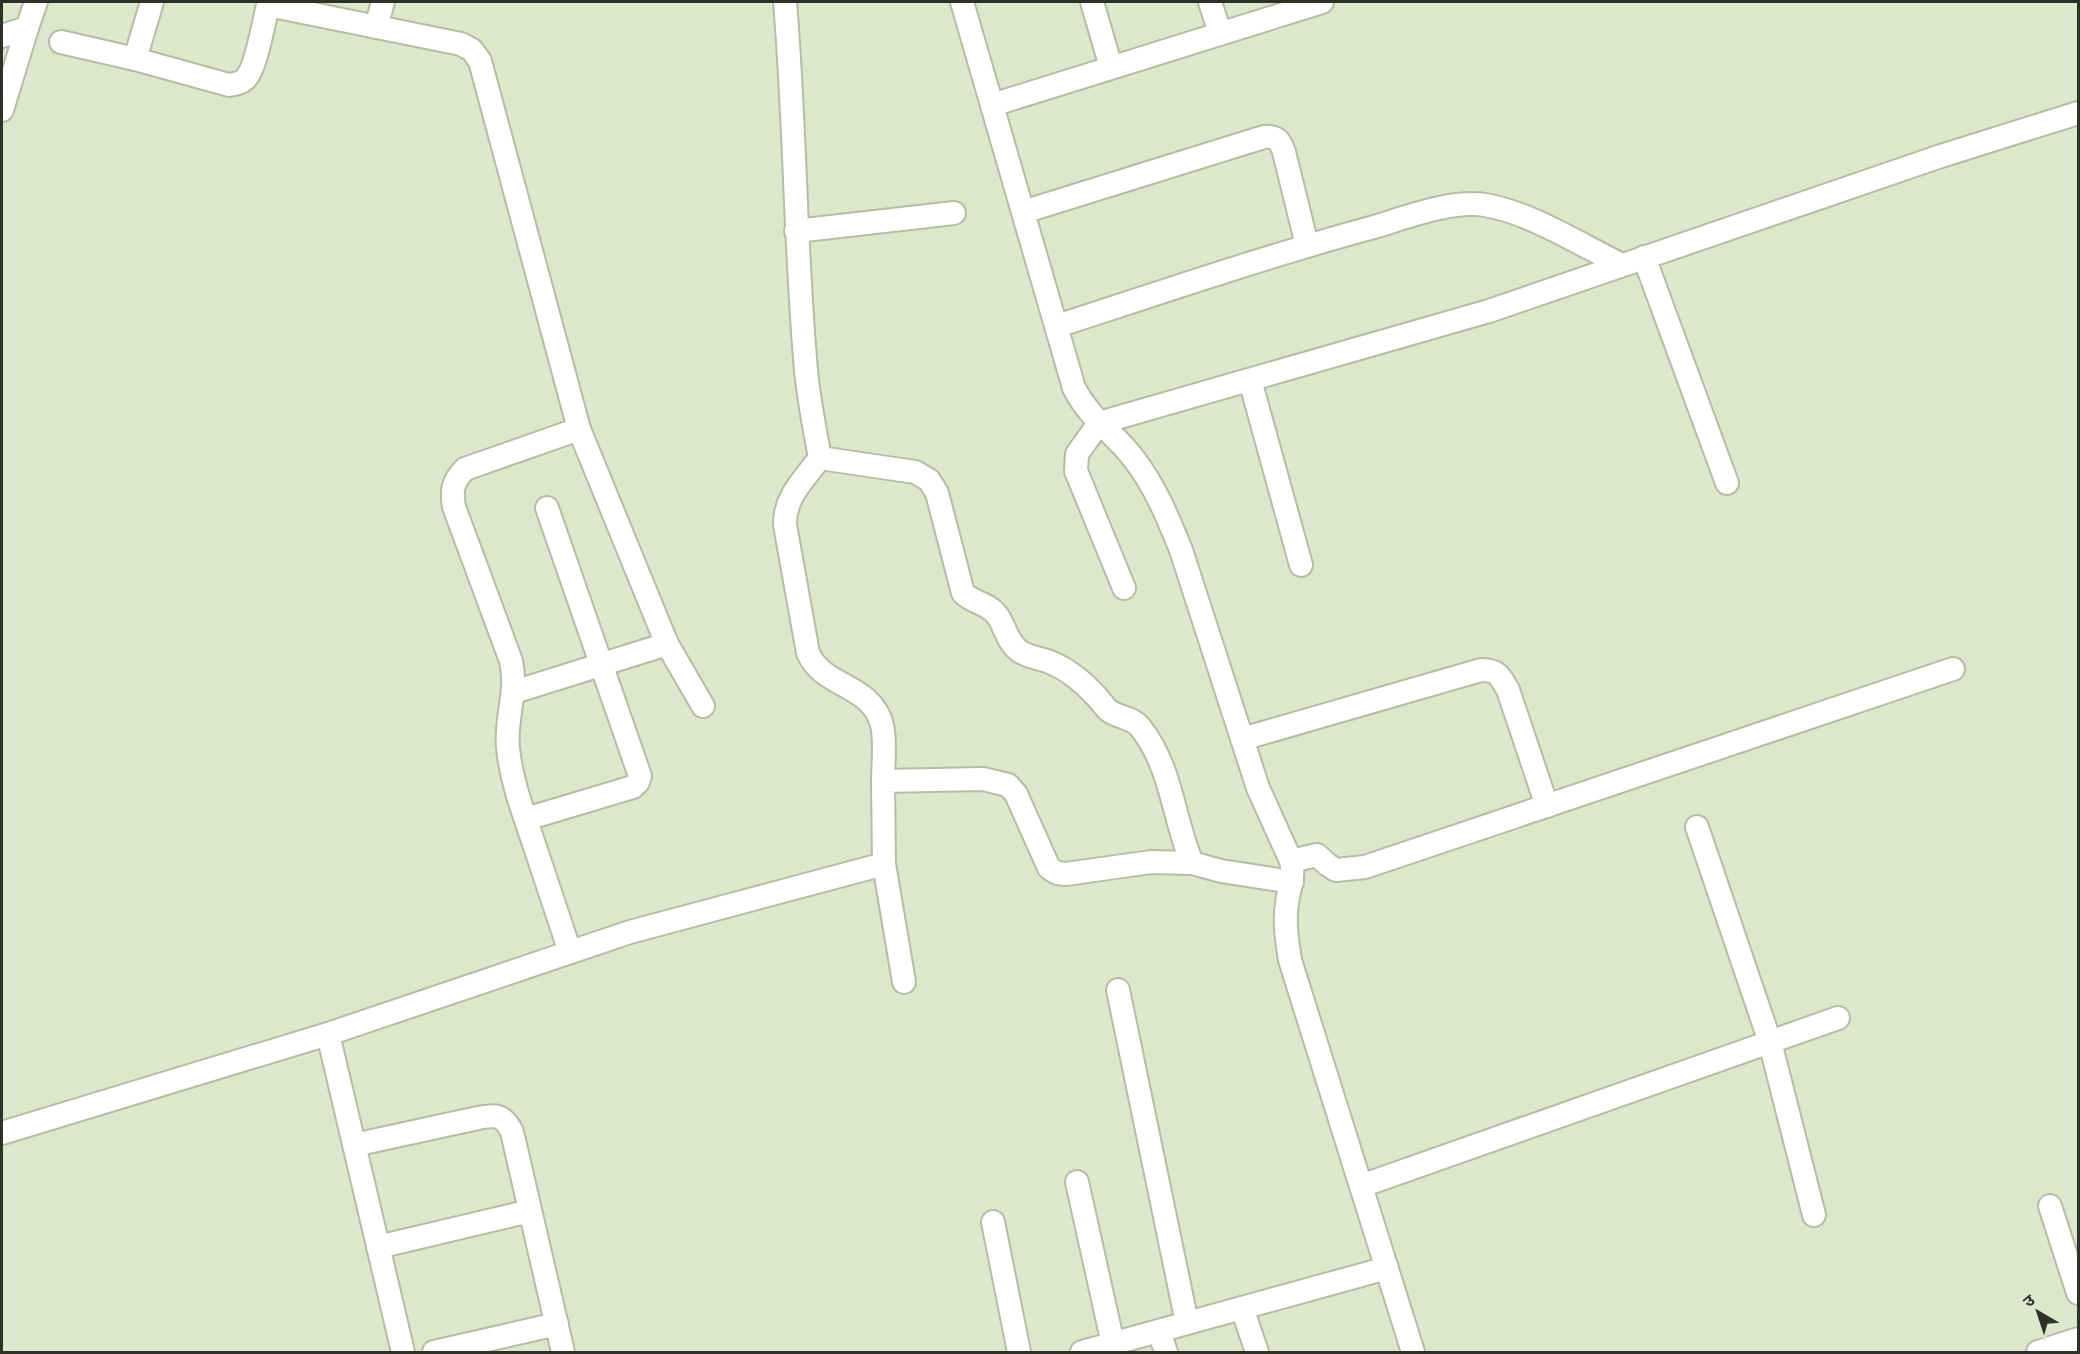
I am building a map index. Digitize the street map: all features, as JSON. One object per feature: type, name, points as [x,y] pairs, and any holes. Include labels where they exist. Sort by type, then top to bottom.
[{"type":"street","points":[[2,110],[36,2]]},
{"type":"street","points":[[135,59],[152,2]]},
{"type":"street","points":[[376,27],[383,2]]},
{"type":"street","points":[[785,2],[805,361],[819,458],[790,499],[785,512],[785,525],[808,653],[822,673],[864,696],[874,708],[882,724],[884,864],[904,982]]},
{"type":"street","points":[[962,2],[1074,388],[1083,404],[1099,423],[1133,456],[1151,483],[1167,516],[1181,550],[1258,788],[1292,871],[1286,929],[1290,960],[1413,1353]]},
{"type":"street","points":[[1092,2],[1111,67]]},
{"type":"street","points":[[1210,2],[1220,33]]},
{"type":"street","points":[[992,105],[1322,2]]},
{"type":"street","points":[[61,42],[135,59],[229,85],[237,84],[246,78],[252,67],[268,4],[461,44],[472,50],[480,61],[579,429],[667,644],[703,706]]},
{"type":"street","points":[[2,36],[27,28]]},
{"type":"street","points":[[1124,588],[1076,471],[1077,454],[1099,423],[1489,310],[1941,156],[2079,113]]},
{"type":"street","points":[[1023,212],[1263,137],[1274,137],[1281,141],[1307,245]]},
{"type":"street","points":[[1057,326],[1307,245],[1426,212],[1457,206],[1483,205],[1515,212],[1622,265]]},
{"type":"street","points":[[796,231],[954,213]]},
{"type":"street","points":[[1644,257],[1727,483]]},
{"type":"street","points":[[1250,380],[1301,565]]},
{"type":"street","points":[[570,952],[516,791],[508,748],[507,718],[514,692],[511,661],[453,507],[452,492],[456,478],[465,469],[579,429]]},
{"type":"street","points":[[819,458],[915,472],[929,480],[937,493],[963,593],[969,599],[990,608],[998,615],[1010,640],[1018,650],[1053,663],[1082,682],[1108,710],[1131,719],[1139,726],[1167,774],[1184,844],[1192,863]]},
{"type":"street","points":[[526,819],[633,787],[640,776],[547,508]]},
{"type":"street","points":[[514,692],[667,644]]},
{"type":"street","points":[[883,781],[983,779],[1008,785],[1016,794],[1049,868],[1057,873],[1066,874],[1151,862],[1192,863],[1221,871],[1292,871],[1317,855],[1336,870],[1365,867],[1953,669]]},
{"type":"street","points":[[1242,739],[1481,670],[1491,670],[1500,676],[1508,690],[1547,806]]},
{"type":"street","points":[[1697,827],[1770,1042],[1814,1215]]},
{"type":"street","points":[[2,1133],[328,1035],[630,932],[884,864]]},
{"type":"street","points":[[1118,990],[1187,1323]]},
{"type":"street","points":[[1361,1186],[1838,1018]]},
{"type":"street","points":[[328,1035],[403,1353]]},
{"type":"street","points":[[354,1145],[478,1118],[496,1116],[506,1121],[512,1132],[563,1353]]},
{"type":"street","points":[[1077,1182],[1113,1344]]},
{"type":"street","points":[[2050,1206],[2079,1293]]},
{"type":"street","points":[[378,1247],[530,1211]]},
{"type":"street","points":[[993,1222],[1019,1353]]},
{"type":"street","points":[[1082,1353],[1387,1268]]},
{"type":"street","points":[[1242,1308],[1257,1353]]},
{"type":"street","points":[[434,1353],[557,1324]]},
{"type":"street","points":[[1159,1331],[1166,1353]]},
{"type":"street","points":[[2038,1353],[2079,1339]]}]
